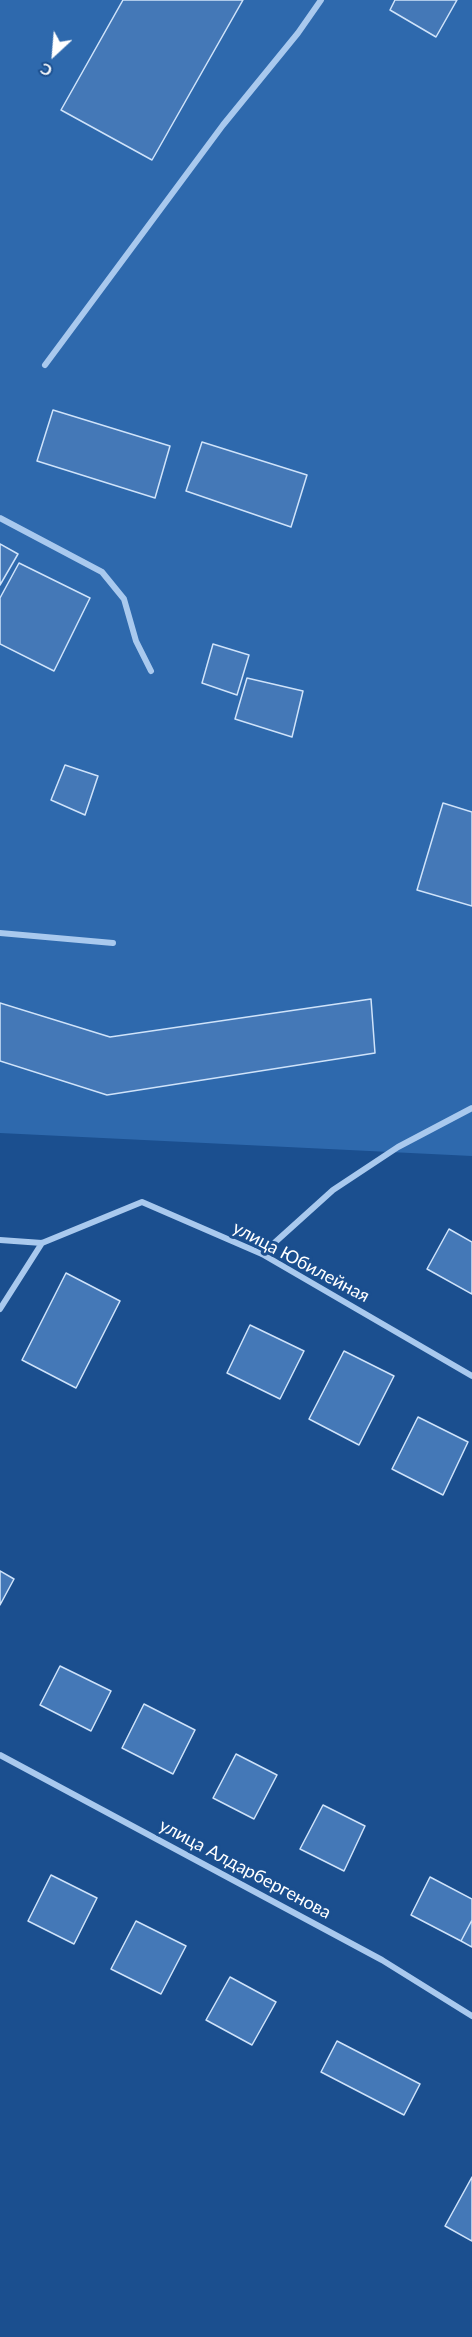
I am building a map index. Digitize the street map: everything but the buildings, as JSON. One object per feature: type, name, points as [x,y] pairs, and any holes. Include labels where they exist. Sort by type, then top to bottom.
[{"type":"street","points":[[45,365],[223,125],[298,33],[321,0]]},
{"type":"street","points":[[0,518],[102,572],[124,599],[136,642],[151,671]]},
{"type":"street","points":[[0,933],[113,943]]},
{"type":"street","points":[[262,1254],[333,1190],[398,1147],[472,1108]]},
{"type":"street","name":"улица Юбилейная","points":[[42,1243],[142,1202],[262,1254],[472,1376]]},
{"type":"street","points":[[0,1240],[42,1243],[0,1309]]},
{"type":"street","name":"улица Алдарбергенова","points":[[0,1755],[382,1960],[472,2016]]},
{"type":"shaded area","points":[[0,0],[472,0],[472,1156],[0,1133]]}]
